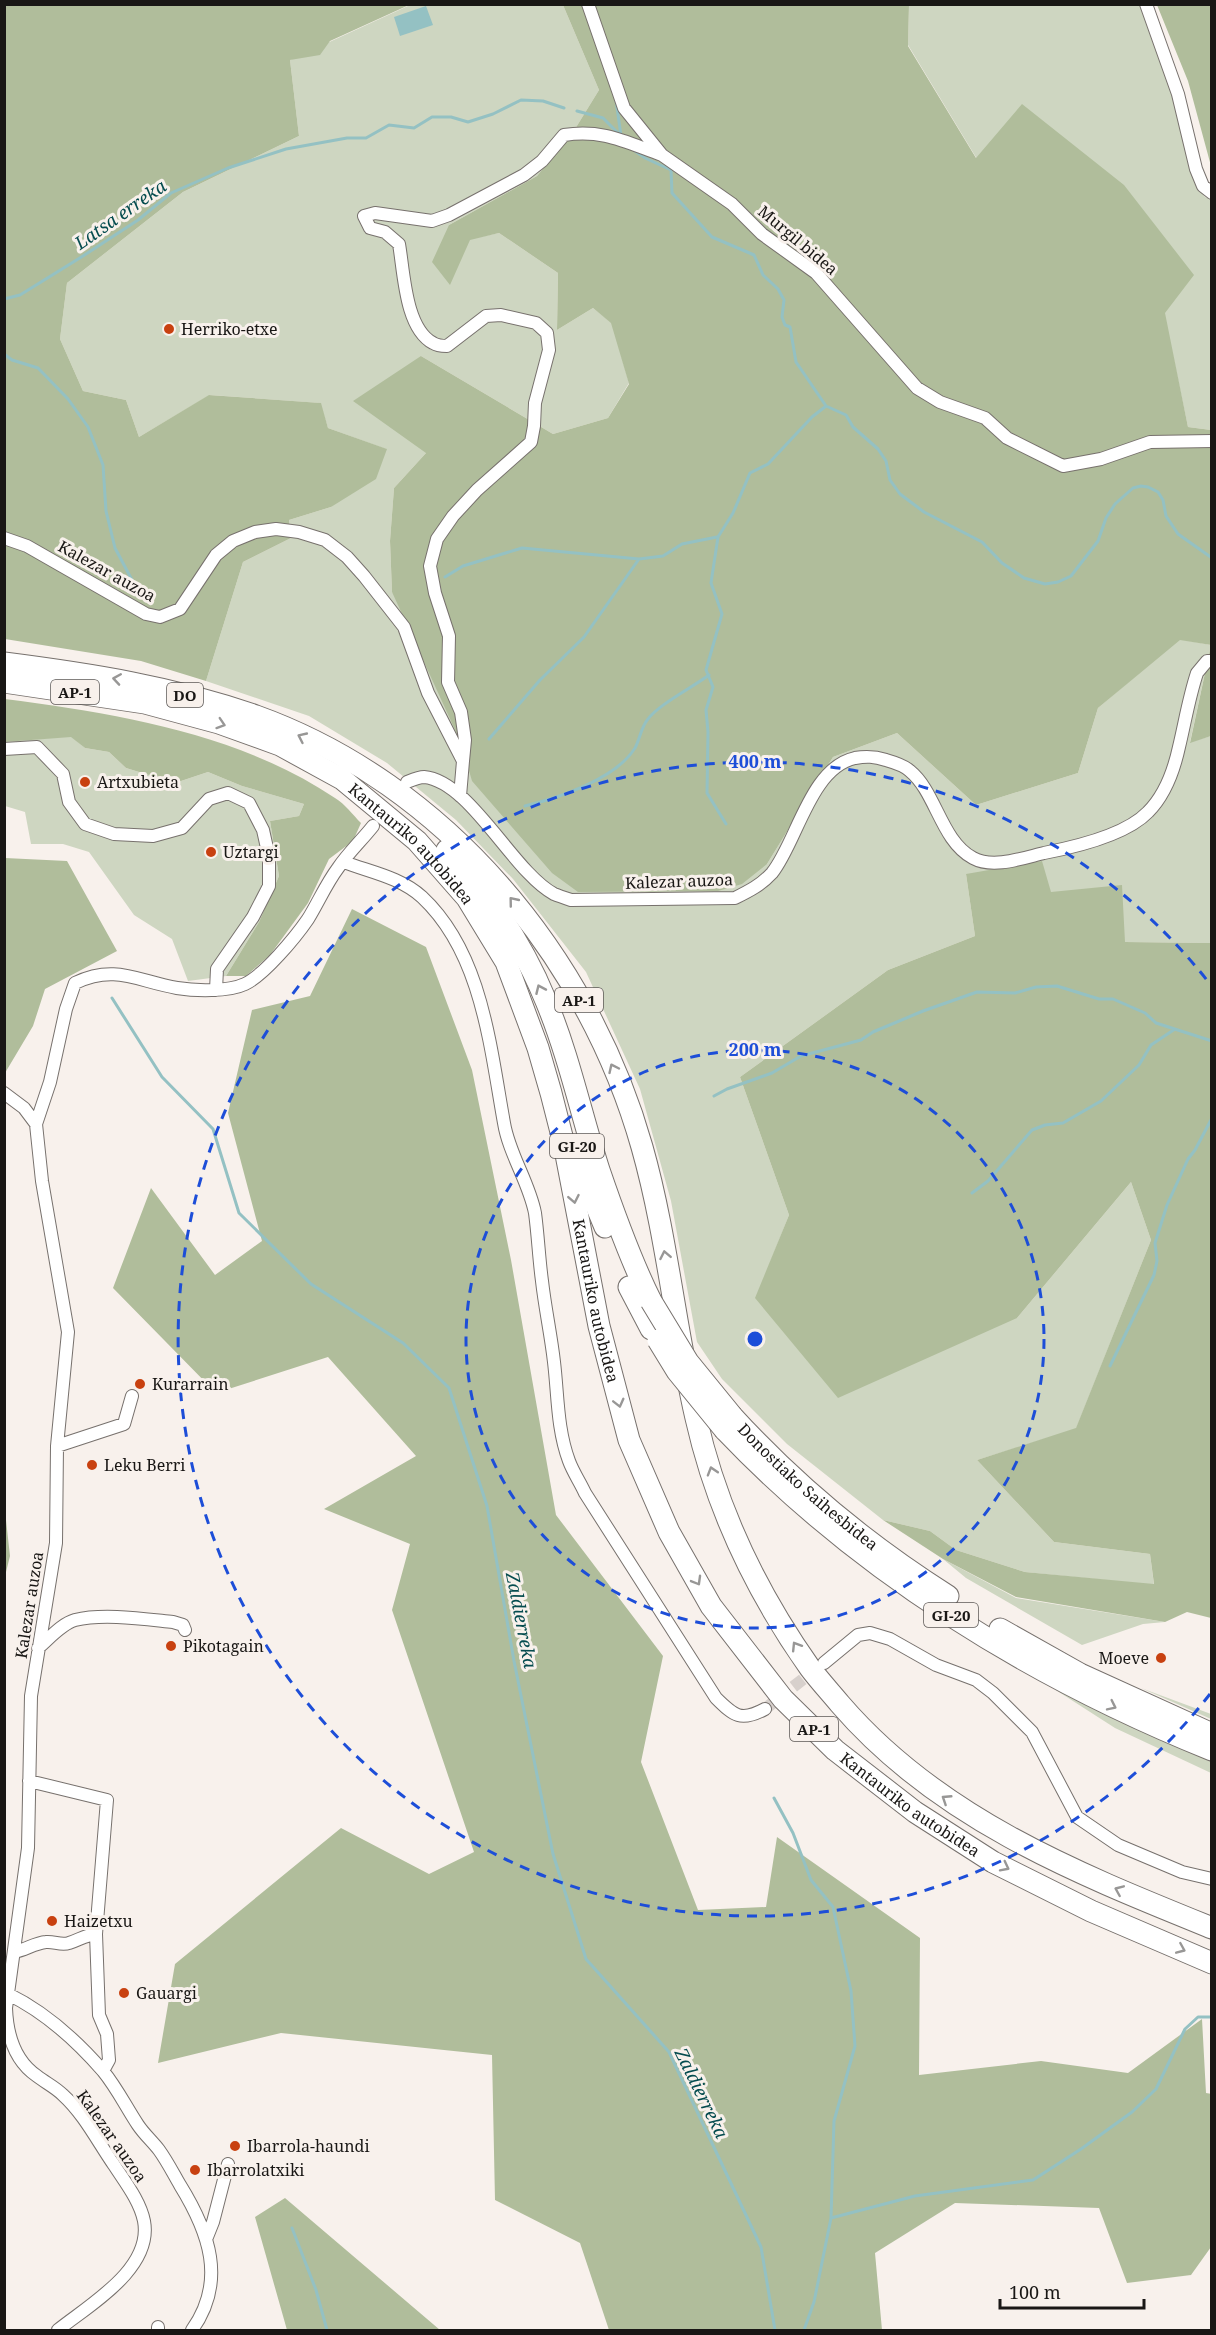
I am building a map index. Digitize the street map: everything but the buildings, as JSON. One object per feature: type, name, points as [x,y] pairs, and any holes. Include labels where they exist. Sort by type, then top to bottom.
[{"type":"highway","name":"Kantauriko autobidea","points":[[4,663],[133,682],[256,716],[354,764],[434,818],[471,854],[539,933],[587,1013],[619,1079],[642,1148],[665,1254],[696,1421],[723,1507],[761,1590],[811,1670],[858,1725],[904,1767],[935,1791],[1000,1833],[1070,1869],[1212,1928]]},
{"type":"highway","name":"Kantauriko autobidea","points":[[4,682],[155,706],[219,723],[280,745],[342,779],[417,841],[466,898],[506,962],[538,1048],[551,1093],[564,1144],[599,1326],[629,1440],[669,1532],[711,1605],[783,1699],[836,1749],[915,1812],[993,1862],[1091,1911],[1212,1963]]},
{"type":"highway","name":"Donostiako Saihesbidea","points":[[354,764],[425,827],[459,862],[491,901],[517,941],[547,1002],[574,1081],[602,1179],[637,1273],[688,1362],[729,1423],[760,1446],[819,1500],[870,1541],[938,1589],[1017,1639],[1080,1674],[1212,1734]]},
{"type":"highway","name":"Donostiako Saihesbidea","points":[[506,962],[548,1048],[590,1191],[634,1299],[676,1371],[729,1423],[783,1487],[819,1519],[938,1607],[1022,1659],[1078,1690],[1212,1750]]},
{"type":"street","name":"Murgil bidea","points":[[588,4],[624,108],[662,155],[732,204],[762,234],[816,273],[917,388],[940,402],[985,418],[1007,438],[1063,466],[1101,459],[1150,442],[1212,441]]},
{"type":"street","points":[[1146,4],[1178,94],[1196,169],[1203,186],[1212,193]]},
{"type":"street","points":[[460,796],[465,740],[461,712],[448,682],[449,636],[435,592],[430,566],[436,539],[453,516],[477,490],[531,442],[535,404],[549,350],[547,333],[536,323],[501,315],[486,316],[447,346],[432,343],[418,328],[411,310],[403,278],[399,244],[385,232],[370,228],[364,216],[375,213],[432,221],[449,215],[524,175],[542,160],[564,135],[579,132],[603,134],[662,155]]},
{"type":"street","name":"Kalezar auzoa","points":[[4,538],[27,546],[146,614],[160,617],[180,609],[216,555],[233,541],[255,532],[276,529],[299,532],[325,540],[347,557],[404,627],[428,693],[463,761]]},
{"type":"street","name":"Kalezar auzoa","points":[[407,782],[423,777],[442,782],[460,796],[536,879],[553,893],[571,900],[735,898],[756,888],[773,872],[813,795],[835,767],[852,759],[872,756],[893,762],[910,771],[924,789],[956,842],[972,858],[988,863],[1018,859],[1065,849],[1114,832],[1148,813],[1170,777],[1197,672],[1207,661],[1212,661]]},
{"type":"street","points":[[4,749],[37,747],[63,774],[69,802],[85,824],[114,834],[153,836],[182,828],[209,799],[228,793],[249,803],[263,830],[269,857],[269,886],[253,917],[217,969],[216,990]]},
{"type":"street","name":"Kalezar auzoa","points":[[58,2331],[131,2268],[143,2246],[144,2221],[137,2201],[127,2184],[71,2103],[22,2063],[8,2031],[6,2008],[28,1848],[31,1696],[56,1543],[57,1446],[68,1332],[42,1181],[36,1124],[50,1082],[66,1009],[75,983],[91,975],[115,973],[177,988],[216,990],[244,985],[265,970],[306,921],[344,862],[373,826]]},
{"type":"street","points":[[344,862],[399,880],[421,896],[450,930],[468,964],[484,1022],[504,1127],[535,1213],[561,1431],[569,1462],[585,1493],[716,1698],[728,1710],[750,1718],[765,1709]]},
{"type":"street","points":[[4,1093],[24,1108],[36,1124]]},
{"type":"street","points":[[57,1446],[124,1424],[132,1396]]},
{"type":"street","points":[[38,1648],[63,1626],[75,1620],[102,1618],[173,1622],[183,1625],[185,1630]]},
{"type":"street","points":[[824,1663],[858,1635],[870,1633],[890,1639],[936,1665],[976,1680],[993,1693],[1032,1732],[1077,1816],[1118,1845],[1182,1872],[1212,1879]]},
{"type":"street","points":[[29,1781],[107,1800],[96,1934],[99,2015],[107,2034],[109,2060],[103,2071]]},
{"type":"street","points":[[14,1953],[38,1944],[69,1943],[84,1935],[96,1934]]},
{"type":"street","points":[[8,1994],[32,2006],[85,2050],[116,2087],[138,2125],[160,2152],[196,2210],[207,2237],[212,2278],[203,2316],[192,2331]]},
{"type":"street","points":[[207,2237],[213,2223],[228,2164]]},
{"type":"green space","points":[[5,5],[409,5],[330,41],[320,55],[290,60],[299,136],[183,192],[67,283],[60,339],[83,391],[126,400],[139,437],[209,395],[321,403],[328,428],[387,449],[376,479],[331,507],[289,520],[291,538],[243,562],[206,681],[141,661],[5,639]]},
{"type":"green space","points":[[410,5],[563,5],[599,90],[575,129],[537,176],[449,225],[470,239],[499,233],[558,273],[557,330],[593,308],[612,323],[629,383],[608,418],[553,434],[421,356],[426,453],[394,488],[390,541],[392,592],[767,864],[833,757],[897,733],[976,805],[1078,773],[1098,708],[1179,639],[1211,645],[1190,742],[1211,736],[1210,943],[1125,942],[1051,892],[966,874],[975,936],[888,970],[740,1077],[789,1215],[756,1298],[1017,1318],[1131,1182],[1151,1240],[1076,1429],[977,1460],[1054,1542],[1150,1554],[1154,1585],[1025,1572],[956,1550],[930,1531],[883,1520],[787,1444],[722,1379],[697,1342],[671,1201],[640,1089],[586,972],[513,879],[456,820],[387,763],[309,716],[206,681],[243,562],[291,538],[289,520],[331,507],[386,449],[328,428],[320,403],[210,395],[139,437],[126,400],[83,391],[60,339],[67,283],[183,192],[299,136],[290,60]]},
{"type":"green space","points":[[563,5],[909,5],[908,46],[976,158],[1022,104],[1124,185],[1194,275],[1165,313],[1188,427],[1211,430],[1211,645],[1180,640],[1098,708],[1078,773],[976,805],[897,733],[833,757],[767,864],[742,884],[718,891],[578,892],[552,873],[472,781],[461,743],[392,592],[390,541],[394,488],[426,453],[353,401],[421,356],[553,434],[608,418],[629,384],[611,323],[593,308],[557,330],[558,273],[499,233],[470,240],[450,285],[432,262],[449,225],[537,176],[575,129],[599,90]]},
{"type":"green space","points":[[909,5],[1142,5],[1150,35],[1174,98],[1195,184],[1205,197],[1211,199],[1211,430],[1188,427],[1164,313],[977,159],[908,45]]},
{"type":"green space","points":[[1157,5],[1211,5],[1211,166],[1188,81]]},
{"type":"green space","points":[[1211,645],[1211,736],[1190,743]]},
{"type":"green space","points":[[5,699],[133,720],[218,742],[258,757],[298,776],[339,800],[361,823],[353,841],[329,859],[308,903],[270,955],[246,976],[226,976],[259,922],[279,876],[270,821],[299,816],[304,804],[242,786],[208,772],[175,783],[126,768],[109,752],[85,748],[71,737],[5,742]]},
{"type":"green space","points":[[71,736],[85,748],[109,752],[126,768],[175,783],[208,772],[242,786],[304,804],[299,816],[270,821],[279,876],[259,922],[226,976],[188,981],[172,939],[134,915],[89,852],[63,844],[31,844],[25,812],[5,806],[4,742]]},
{"type":"green space","points":[[5,858],[67,861],[117,951],[45,989],[33,1026],[5,1073]]},
{"type":"green space","points":[[1042,861],[1051,892],[1122,885],[1125,942],[1210,943],[1211,940],[1211,1618],[1187,1612],[1165,1622],[1016,1597],[943,1559],[883,1520],[930,1531],[956,1550],[1025,1572],[1154,1584],[1150,1554],[1054,1542],[977,1460],[1076,1428],[1151,1240],[1131,1182],[1017,1318],[838,1398],[755,1298],[789,1215],[740,1077],[888,970],[975,936],[966,874]]},
{"type":"green space","points":[[352,909],[426,947],[472,1070],[511,1260],[556,1515],[663,1656],[641,1762],[698,1910],[766,1907],[777,1837],[920,1938],[919,2075],[1041,2061],[1128,2073],[1202,2019],[1206,2093],[1212,2094],[1211,2247],[1191,2275],[1127,2283],[1099,2208],[955,2203],[875,2253],[882,2330],[609,2330],[580,2243],[495,2200],[492,2055],[281,2033],[158,2063],[175,1964],[341,1828],[429,1874],[474,1852],[392,1610],[410,1544],[324,1509],[416,1456],[328,1357],[216,1393],[113,1288],[151,1188],[215,1275],[262,1241],[228,1113],[252,1010],[310,996]]},
{"type":"green space","points":[[4,1502],[10,1556],[5,1576],[4,1576]]},
{"type":"green space","points":[[943,1559],[1016,1598],[1165,1622],[1143,1624],[1082,1645],[966,1578]]},
{"type":"green space","points":[[1048,1685],[1093,1708],[1211,1760],[1211,1773],[1115,1728]]},
{"type":"green space","points":[[1141,1688],[1211,1714],[1211,1719]]},
{"type":"green space","points":[[285,2198],[440,2330],[287,2330],[255,2217]]},
{"type":"water","points":[[426,6],[433,25],[400,36],[394,17]]},
{"type":"waterway","name":"Latsa erreka","points":[[4,299],[20,295],[83,256],[138,220],[171,193],[228,168],[286,149],[347,138],[366,138],[389,125],[414,128],[432,117],[451,117],[468,122],[493,114],[521,100],[543,101],[564,108]]},
{"type":"waterway","points":[[616,100],[621,136]]},
{"type":"waterway","name":"Latsa erreka","points":[[577,111],[603,118],[618,133]]},
{"type":"waterway","name":"Latsa erreka","points":[[635,151],[671,170],[672,193],[712,237],[754,255],[763,275],[778,289],[784,300],[782,317],[785,325],[790,327],[796,362],[826,406],[846,415],[853,427],[878,449],[886,461],[890,480],[900,494],[924,512],[982,542],[1002,563],[1024,578],[1045,584],[1058,582],[1071,576],[1098,541],[1106,518],[1115,504],[1133,488],[1148,487],[1158,492],[1163,500],[1166,516],[1178,534],[1212,558]]},
{"type":"waterway","points":[[4,354],[12,360],[38,368],[68,399],[88,427],[103,465],[106,511],[115,548],[132,580],[152,601]]},
{"type":"waterway","points":[[726,824],[707,793],[706,710],[713,687],[706,670],[722,614],[711,583],[718,537],[733,513],[750,473],[768,464],[812,417],[826,406]]},
{"type":"waterway","points":[[445,577],[463,566],[522,548],[639,559],[663,556],[682,544],[717,537]]},
{"type":"waterway","points":[[489,739],[540,680],[584,637],[639,559]]},
{"type":"waterway","points":[[525,806],[585,786],[614,769],[635,748],[644,726],[653,714],[667,702],[709,675]]},
{"type":"waterway","points":[[714,1096],[772,1073],[801,1056],[861,1040],[873,1032],[923,1011],[977,992],[1015,993],[1036,987],[1057,986],[1099,999],[1113,999],[1145,1013],[1156,1023],[1212,1041]]},
{"type":"waterway","name":"Zaldierreka","points":[[112,998],[162,1077],[213,1129],[239,1213],[311,1284],[403,1343],[449,1388],[487,1506],[514,1661],[553,1854],[586,1959],[669,2052],[761,2247],[775,2330]]},
{"type":"waterway","points":[[972,1193],[988,1181],[1032,1130],[1045,1125],[1063,1123],[1101,1101],[1139,1065],[1151,1045],[1175,1029]]},
{"type":"waterway","points":[[1110,1366],[1154,1275],[1157,1261],[1155,1243],[1167,1205],[1188,1159],[1212,1118]]},
{"type":"waterway","points":[[774,1798],[793,1833],[811,1880],[833,1907],[851,1991],[855,2046],[834,2121],[831,2218],[814,2302],[804,2330]]},
{"type":"waterway","points":[[831,2218],[915,2196],[1033,2180],[1132,2112],[1156,2089],[1185,2029],[1198,2017],[1212,2017]]},
{"type":"waterway","points":[[292,2228],[316,2290],[327,2330]]},
{"type":"tunnel","points":[[765,1709],[816,1669]]},
{"type":"place","name":"Herriko-etxe","points":[[169,329]]},
{"type":"place","name":"Artxubieta","points":[[85,782]]},
{"type":"place","name":"Uztargi","points":[[211,852]]},
{"type":"place","name":"Kurarrain","points":[[140,1384]]},
{"type":"place","name":"Leku Berri","points":[[92,1465]]},
{"type":"place","name":"Pikotagain","points":[[171,1646]]},
{"type":"place","name":"Moeve","points":[[1161,1658]]},
{"type":"place","name":"Haizetxu","points":[[52,1921]]},
{"type":"place","name":"Gauargi","points":[[124,1993]]},
{"type":"place","name":"Ibarrola-haundi","points":[[235,2146]]},
{"type":"place","name":"Ibarrolatxiki","points":[[195,2170]]}]
